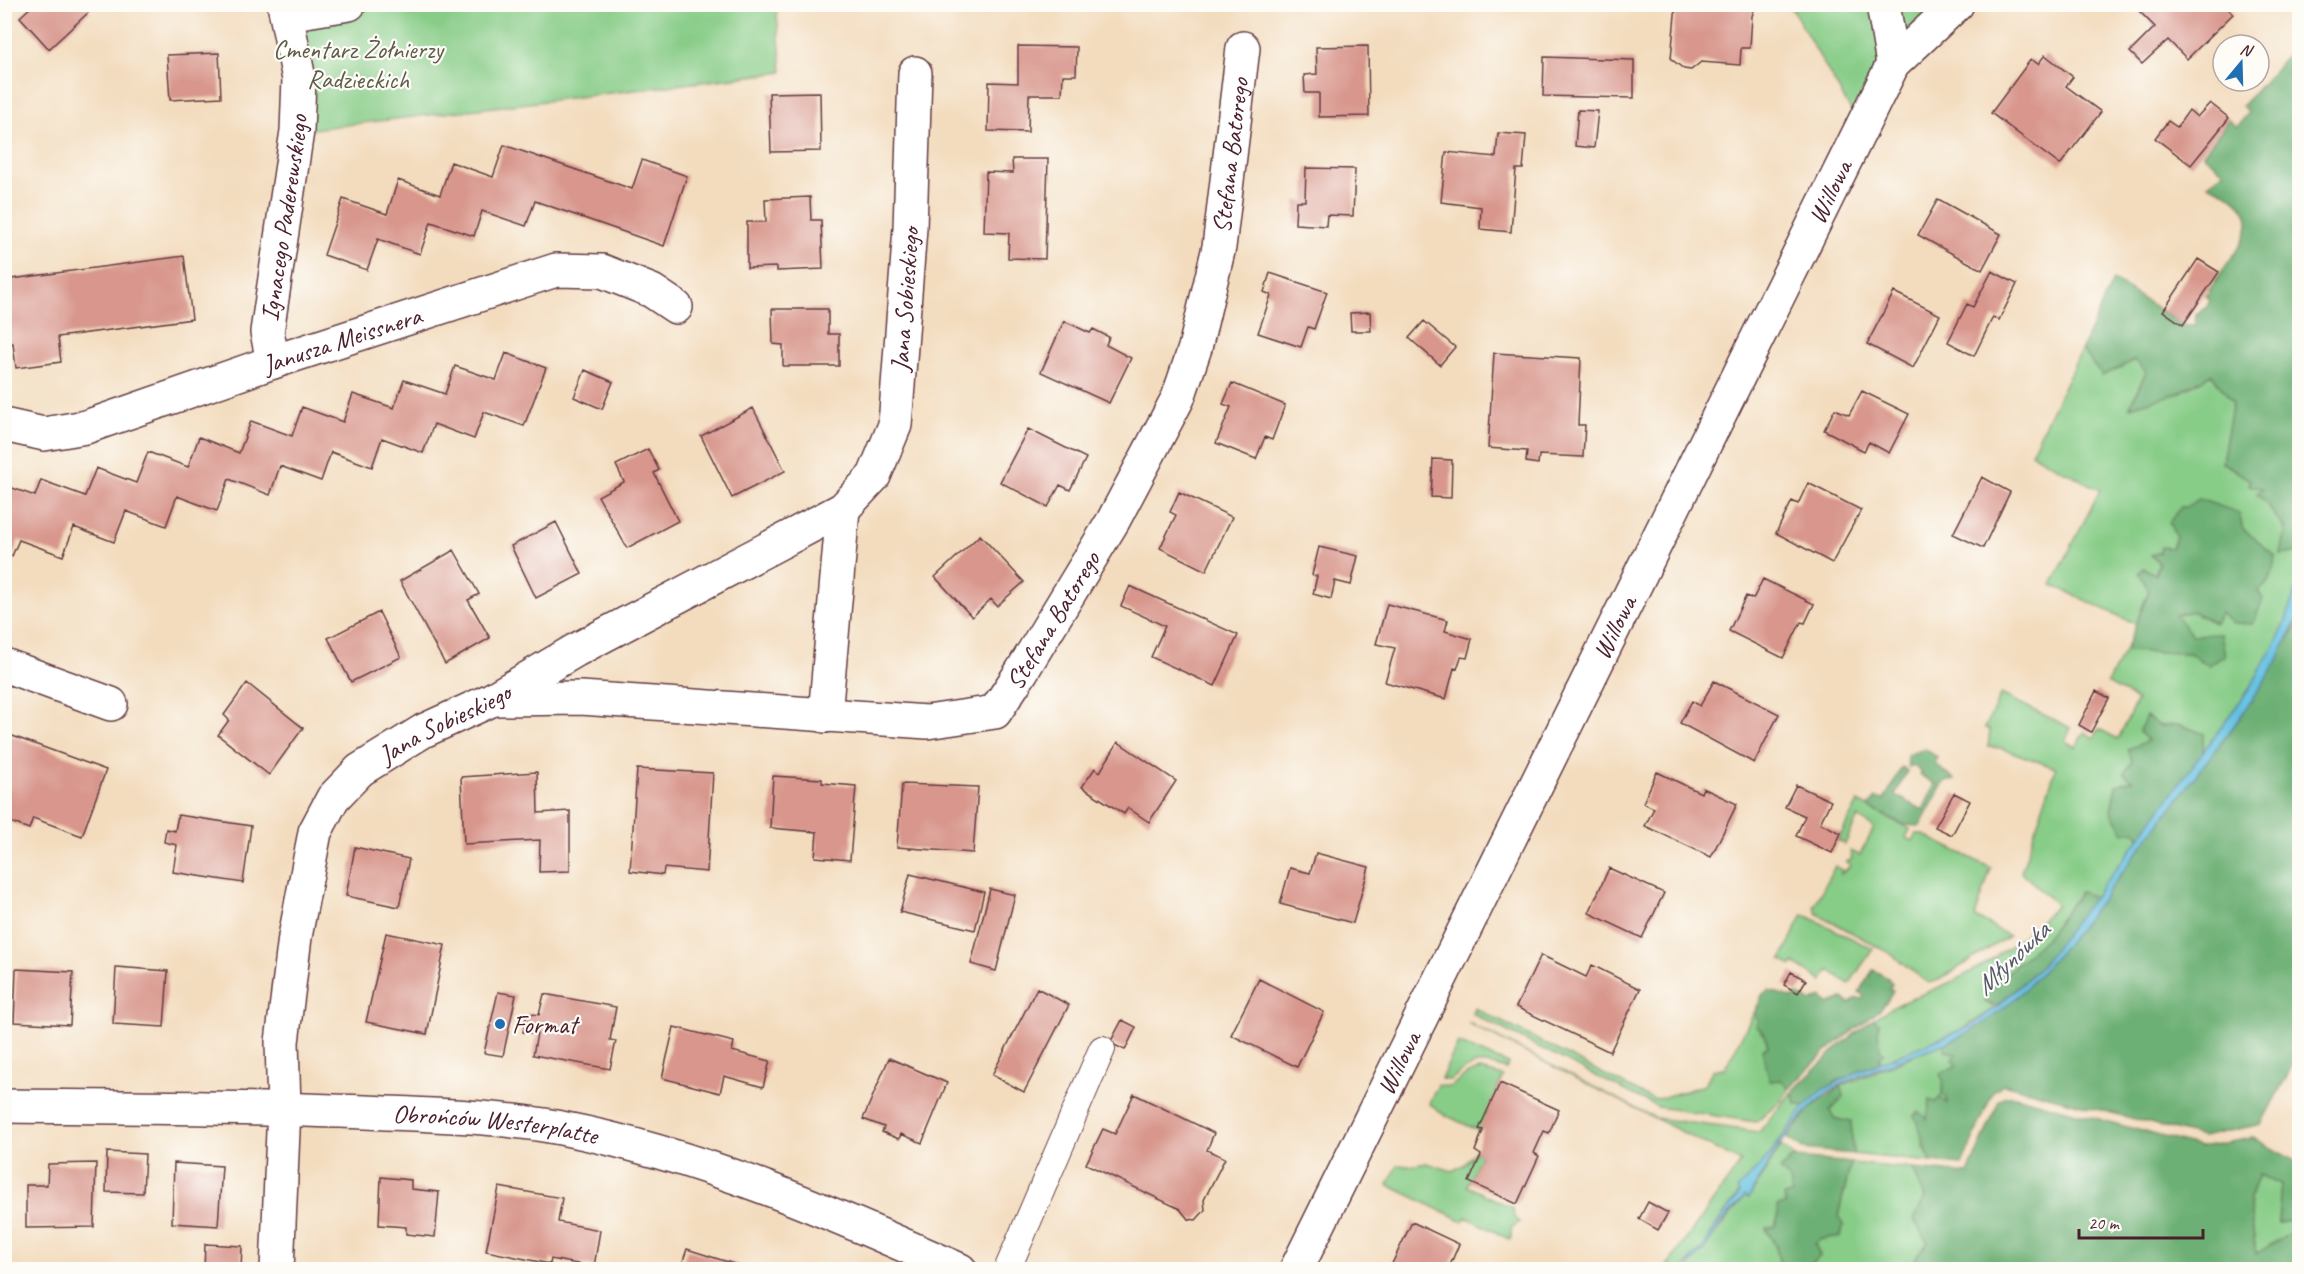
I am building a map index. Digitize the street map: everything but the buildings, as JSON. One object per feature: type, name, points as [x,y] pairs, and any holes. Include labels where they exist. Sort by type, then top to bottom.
[{"type":"street","points":[[286,9],[350,4]]},
{"type":"street","points":[[1883,4],[1893,64]]},
{"type":"street","name":"Willowa","points":[[1296,1269],[1816,214],[1893,64],[1957,4]]},
{"type":"street","name":"Ignacego Paderewskiego","points":[[273,362],[267,332],[297,131],[299,79],[286,9]]},
{"type":"street","name":"Stefana Batorego","points":[[491,699],[581,698],[927,722],[995,711],[1022,671],[1113,521],[1181,388],[1195,348],[1219,247],[1243,48]]},
{"type":"street","name":"Jana Sobieskiego","points":[[277,1269],[284,1108],[282,1042],[295,937],[315,831],[333,798],[360,770],[423,732],[491,699],[576,650],[843,509],[874,476],[895,425],[910,228],[915,73]]},
{"type":"street","name":"Janusza Meissnera","points":[[4,425],[44,434],[86,427],[273,362],[556,270],[602,271],[652,291],[676,307]]},
{"type":"street","points":[[825,716],[843,509]]},
{"type":"street","points":[[4,665],[111,704]]},
{"type":"street","name":"Obrońców Westerplatte","points":[[4,1106],[284,1108],[491,1117],[561,1128],[642,1146],[747,1180],[812,1204],[960,1269]]},
{"type":"lane","points":[[1007,1269],[1102,1049]]},
{"type":"green space","name":"Cmentarz Żołnierzy Radzieckich","points":[[284,5],[776,5],[782,72],[297,131]]},
{"type":"green space","points":[[1790,5],[1957,5],[1861,128]]},
{"type":"green space","points":[[2299,42],[2299,548],[2294,553],[2281,555],[2286,528],[2257,493],[2264,489],[2249,485],[2250,480],[2222,462],[2233,402],[2211,374],[2179,393],[2130,407],[2146,372],[2135,360],[2102,376],[2082,349],[2113,280],[2183,325],[2195,326],[2196,314],[2207,307],[2210,300],[2206,296],[2246,234],[2248,221],[2244,208],[2231,196],[2208,184],[2224,172],[2203,154],[2229,120],[2237,127],[2249,112],[2242,106],[2254,93],[2271,93],[2271,73]]},
{"type":"green space","points":[[2082,349],[2102,375],[2136,360],[2146,372],[2130,406],[2179,393],[2211,374],[2233,402],[2222,462],[2265,489],[2257,494],[2280,520],[2294,553],[2299,548],[2300,576],[2294,603],[2274,649],[2261,671],[2203,753],[2204,734],[2181,725],[2160,726],[2146,716],[2148,741],[2132,761],[2135,830],[2140,837],[2095,897],[2080,892],[2046,938],[1988,990],[1985,1002],[1995,1008],[1960,1031],[1881,1063],[1878,1043],[1879,1023],[1874,1019],[1893,1007],[1981,966],[2021,938],[2057,905],[2021,872],[2056,768],[2001,748],[1988,747],[1990,730],[1985,728],[2001,694],[2071,728],[2065,741],[2076,747],[2084,732],[2094,738],[2099,729],[2118,739],[2137,700],[2107,683],[2125,651],[2189,653],[2209,664],[2192,635],[2174,615],[2192,611],[2214,623],[2221,613],[2258,591],[2275,556],[2243,529],[2176,538],[2171,548],[2151,555],[2159,563],[2136,624],[2052,585],[2100,490],[2031,453]]},
{"type":"green space","points":[[2199,499],[2239,513],[2243,529],[2275,556],[2271,576],[2266,585],[2258,591],[2263,599],[2253,624],[2232,623],[2221,613],[2215,623],[2192,611],[2175,615],[2192,635],[2221,634],[2225,655],[2209,665],[2189,653],[2125,651],[2149,591],[2139,573],[2144,568],[2156,575],[2159,563],[2151,555],[2160,553],[2161,547],[2171,548],[2176,538],[2169,522],[2181,507],[2186,507]]},
{"type":"green space","points":[[2299,615],[2299,1053],[2261,1124],[2202,1137],[2003,1084],[1993,1092],[1962,1165],[1932,1162],[1914,1116],[1919,1112],[1927,1119],[1930,1100],[1936,1102],[1940,1097],[1947,1104],[1947,1096],[1942,1095],[1943,1080],[1940,1074],[1957,1065],[1953,1060],[1956,1054],[1944,1049],[1945,1042],[1984,1022],[2002,1009],[2035,979],[2079,929],[2239,719],[2295,628]]},
{"type":"green space","points":[[2146,716],[2160,726],[2181,725],[2204,734],[2203,753],[2140,837],[2135,831],[2124,833],[2111,810],[2116,785],[2132,780],[2124,773],[2132,761],[2128,749],[2148,741],[2139,731]]},
{"type":"green space","points":[[1925,749],[1937,757],[1935,764],[1955,780],[1944,782],[1920,826],[1904,825],[1868,807],[1876,798],[1884,800],[1902,767],[1907,771],[1895,795],[1923,810],[1935,784],[1920,775],[1922,773],[1914,766],[1908,767],[1907,755]]},
{"type":"green space","points":[[1858,802],[1910,829],[1906,838],[1913,841],[1916,834],[1922,834],[1991,868],[1975,917],[2009,936],[1939,980],[1928,983],[1891,954],[1816,913],[1814,906],[1835,866],[1842,870],[1841,874],[1851,865],[1846,862],[1852,859],[1850,851],[1860,855],[1874,828],[1858,817],[1845,844],[1838,841]]},
{"type":"green space","points":[[2080,892],[2095,897],[2041,966],[1997,1006],[1985,1002],[1988,990],[2046,938]]},
{"type":"green space","points":[[1803,914],[1873,949],[1849,984],[1829,970],[1822,981],[1794,963],[1792,966],[1781,960]]},
{"type":"green space","points":[[1873,970],[1888,978],[1892,984],[1889,990],[1893,991],[1882,1007],[1827,1051],[1789,1089],[1781,1080],[1770,1081],[1762,1049],[1768,1047],[1765,1034],[1756,1026],[1758,1020],[1755,1016],[1762,995],[1768,990],[1793,998],[1798,995],[1811,1002],[1822,997],[1828,1004],[1843,998],[1849,1004],[1857,998],[1863,999],[1864,996],[1859,992]]},
{"type":"green space","points":[[1758,1005],[1761,1033],[1765,1034],[1768,1047],[1762,1049],[1770,1081],[1781,1080],[1789,1089],[1781,1101],[1756,1122],[1658,1107],[1473,1014],[1475,1008],[1654,1100],[1705,1085],[1713,1070],[1725,1068]]},
{"type":"green space","points":[[1874,1019],[1879,1023],[1880,1050],[1884,1054],[1879,1058],[1881,1063],[1835,1082],[1805,1106],[1796,1104],[1792,1092],[1838,1047]]},
{"type":"green space","points":[[1468,1023],[1655,1118],[1759,1132],[1792,1092],[1796,1104],[1805,1106],[1772,1152],[1738,1190],[1740,1192],[1715,1227],[1703,1249],[1684,1269],[1665,1269],[1741,1162]]},
{"type":"green space","points":[[1945,1042],[1944,1049],[1956,1053],[1957,1066],[1943,1080],[1942,1094],[1947,1096],[1947,1104],[1932,1117],[1923,1129],[1923,1143],[1932,1162],[1853,1154],[1851,1122],[1834,1118],[1829,1111],[1844,1097],[1841,1086]]},
{"type":"green space","points":[[1458,1043],[1508,1064],[1506,1069],[1488,1064],[1476,1064],[1450,1080],[1441,1079]]},
{"type":"green space","points":[[1480,1070],[1503,1076],[1479,1131],[1441,1113],[1429,1103],[1438,1085],[1449,1087],[1468,1074]]},
{"type":"green space","points":[[1841,1086],[1844,1097],[1830,1111],[1834,1118],[1851,1122],[1853,1154],[1803,1149],[1787,1138],[1808,1110]]},
{"type":"green space","points":[[2006,1096],[2015,1096],[2200,1147],[2253,1138],[2299,1163],[2299,1219],[2278,1223],[2281,1184],[2259,1175],[2249,1199],[2256,1254],[2295,1230],[2299,1231],[2299,1269],[1914,1269],[1911,1264],[1928,1242],[1914,1220],[1925,1197],[1913,1169],[1968,1174],[1999,1101]]},
{"type":"green space","points":[[1781,1146],[1796,1158],[1790,1159],[1792,1195],[1775,1226],[1766,1229],[1776,1247],[1781,1269],[1687,1270],[1745,1196],[1749,1198]]},
{"type":"green space","points":[[1475,1151],[1481,1155],[1467,1186],[1513,1208],[1514,1217],[1520,1222],[1511,1228],[1511,1240],[1466,1217],[1463,1221],[1388,1185],[1398,1165],[1410,1166],[1427,1163],[1452,1171],[1465,1164]]},
{"type":"green space","points":[[1790,1159],[1851,1163],[1838,1216],[1843,1225],[1841,1236],[1821,1239],[1815,1244],[1820,1256],[1806,1269],[1781,1269],[1776,1247],[1766,1228],[1775,1226],[1778,1216],[1777,1206],[1786,1204],[1784,1195],[1792,1194],[1790,1180],[1780,1170]]},
{"type":"green space","points":[[1851,1163],[1913,1169],[1925,1198],[1914,1220],[1928,1242],[1911,1264],[1914,1269],[1806,1270],[1820,1256],[1815,1244],[1821,1239],[1841,1236],[1843,1225],[1838,1216]]},
{"type":"green space","points":[[2259,1175],[2281,1184],[2278,1223],[2299,1219],[2299,1231],[2295,1230],[2256,1255],[2249,1199]]},
{"type":"water","points":[[2299,580],[2299,615],[2276,664],[2239,719],[2079,929],[2031,984],[2004,1008],[1966,1034],[1856,1077],[1815,1103],[1783,1141],[1749,1198],[1745,1196],[1719,1226],[1705,1250],[1684,1269],[1703,1249],[1715,1227],[1740,1193],[1737,1190],[1772,1152],[1803,1108],[1824,1089],[1859,1071],[1971,1026],[1998,1006],[2041,966],[2250,688],[2283,629]]},
{"type":"place","name":"Format","points":[[500,1024]]},
{"type":"water label","name":"Młynówka","points":[[2012,958]]}]
